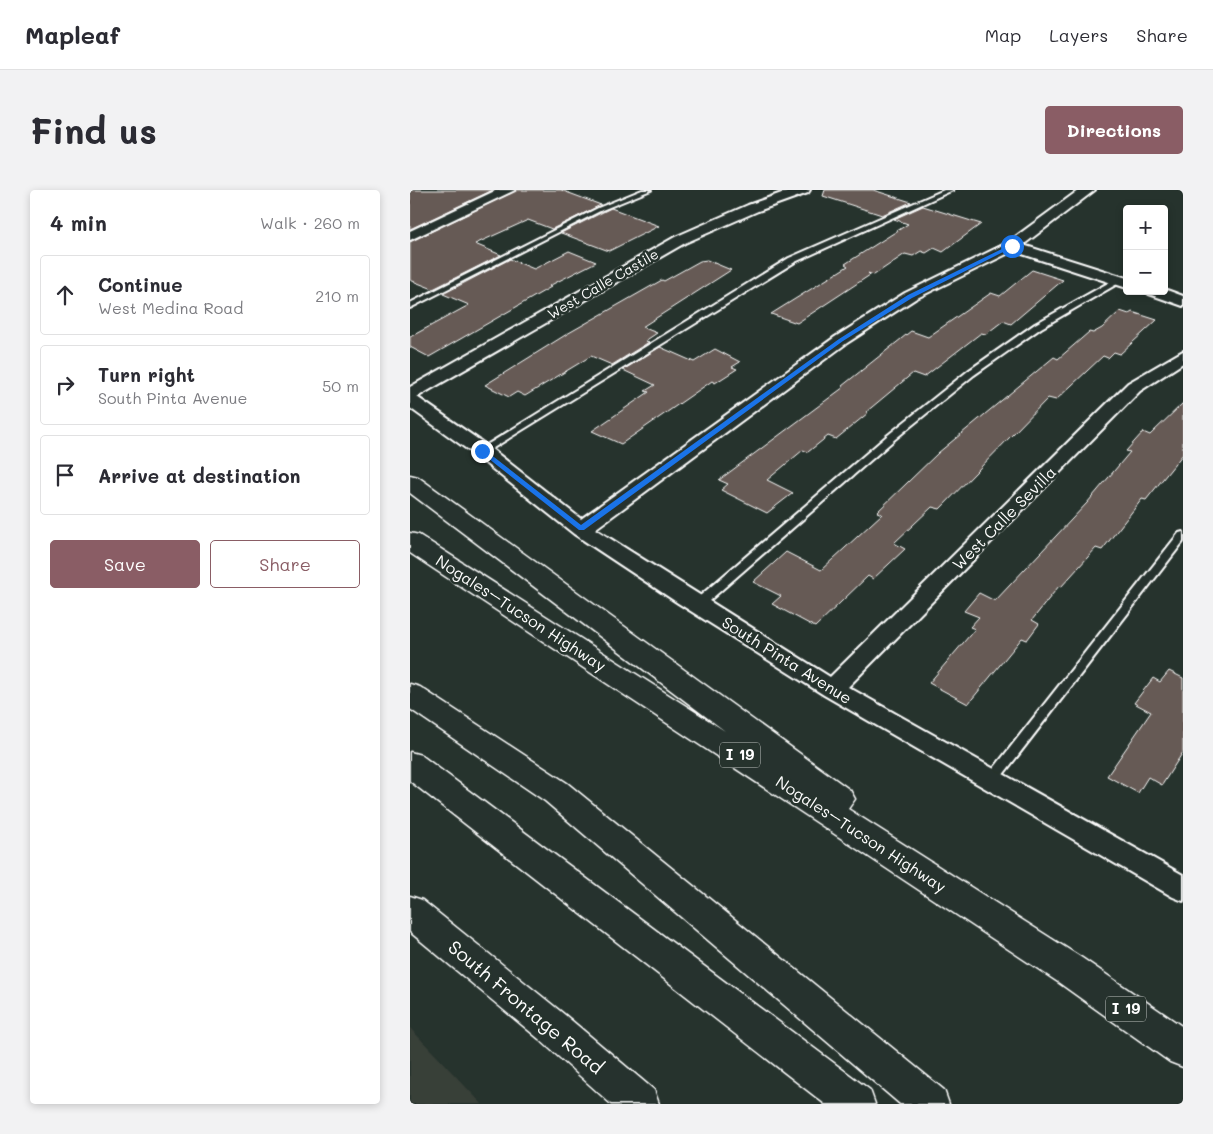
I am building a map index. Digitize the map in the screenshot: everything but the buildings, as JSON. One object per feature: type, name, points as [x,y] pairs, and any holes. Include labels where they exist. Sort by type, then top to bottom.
[{"type":"main road","points":[[410,482],[1070,970]]},
{"type":"main road","name":"Nogales–Tucson Highway","points":[[410,541],[1070,970],[1183,1049]]},
{"type":"main road","points":[[410,694],[556,792],[930,1104]]},
{"type":"main road","points":[[410,764],[856,1104]]},
{"type":"main road","name":"South Frontage Road","points":[[410,911],[552,1027],[640,1104]]},
{"type":"street","points":[[410,236],[508,190]]},
{"type":"street","name":"West Calle Castile","points":[[410,394],[680,240],[753,208],[803,190]]},
{"type":"street","points":[[581,529],[841,340],[910,296],[1012,246],[1088,190]]},
{"type":"street","points":[[1012,246],[1123,282]]},
{"type":"street","points":[[1166,295],[1183,301]]},
{"type":"street","name":"West Calle Sevilla","points":[[832,689],[1134,388],[1183,356]]},
{"type":"street","name":"South Pinta Avenue","points":[[410,400],[482,451],[581,529],[832,689],[1183,889]]},
{"type":"lane","points":[[410,306],[600,210],[648,190]]},
{"type":"lane","points":[[482,451],[792,260],[950,190]]},
{"type":"lane","points":[[698,604],[944,395],[1014,342],[1068,308],[1123,282]]},
{"type":"lane","points":[[992,781],[1183,535]]},
{"type":"shaded area","points":[[410,1028],[482,1104],[410,1104]]},
{"type":"route","points":[[482,451],[581,529],[841,340],[910,296],[1012,246]]}]
